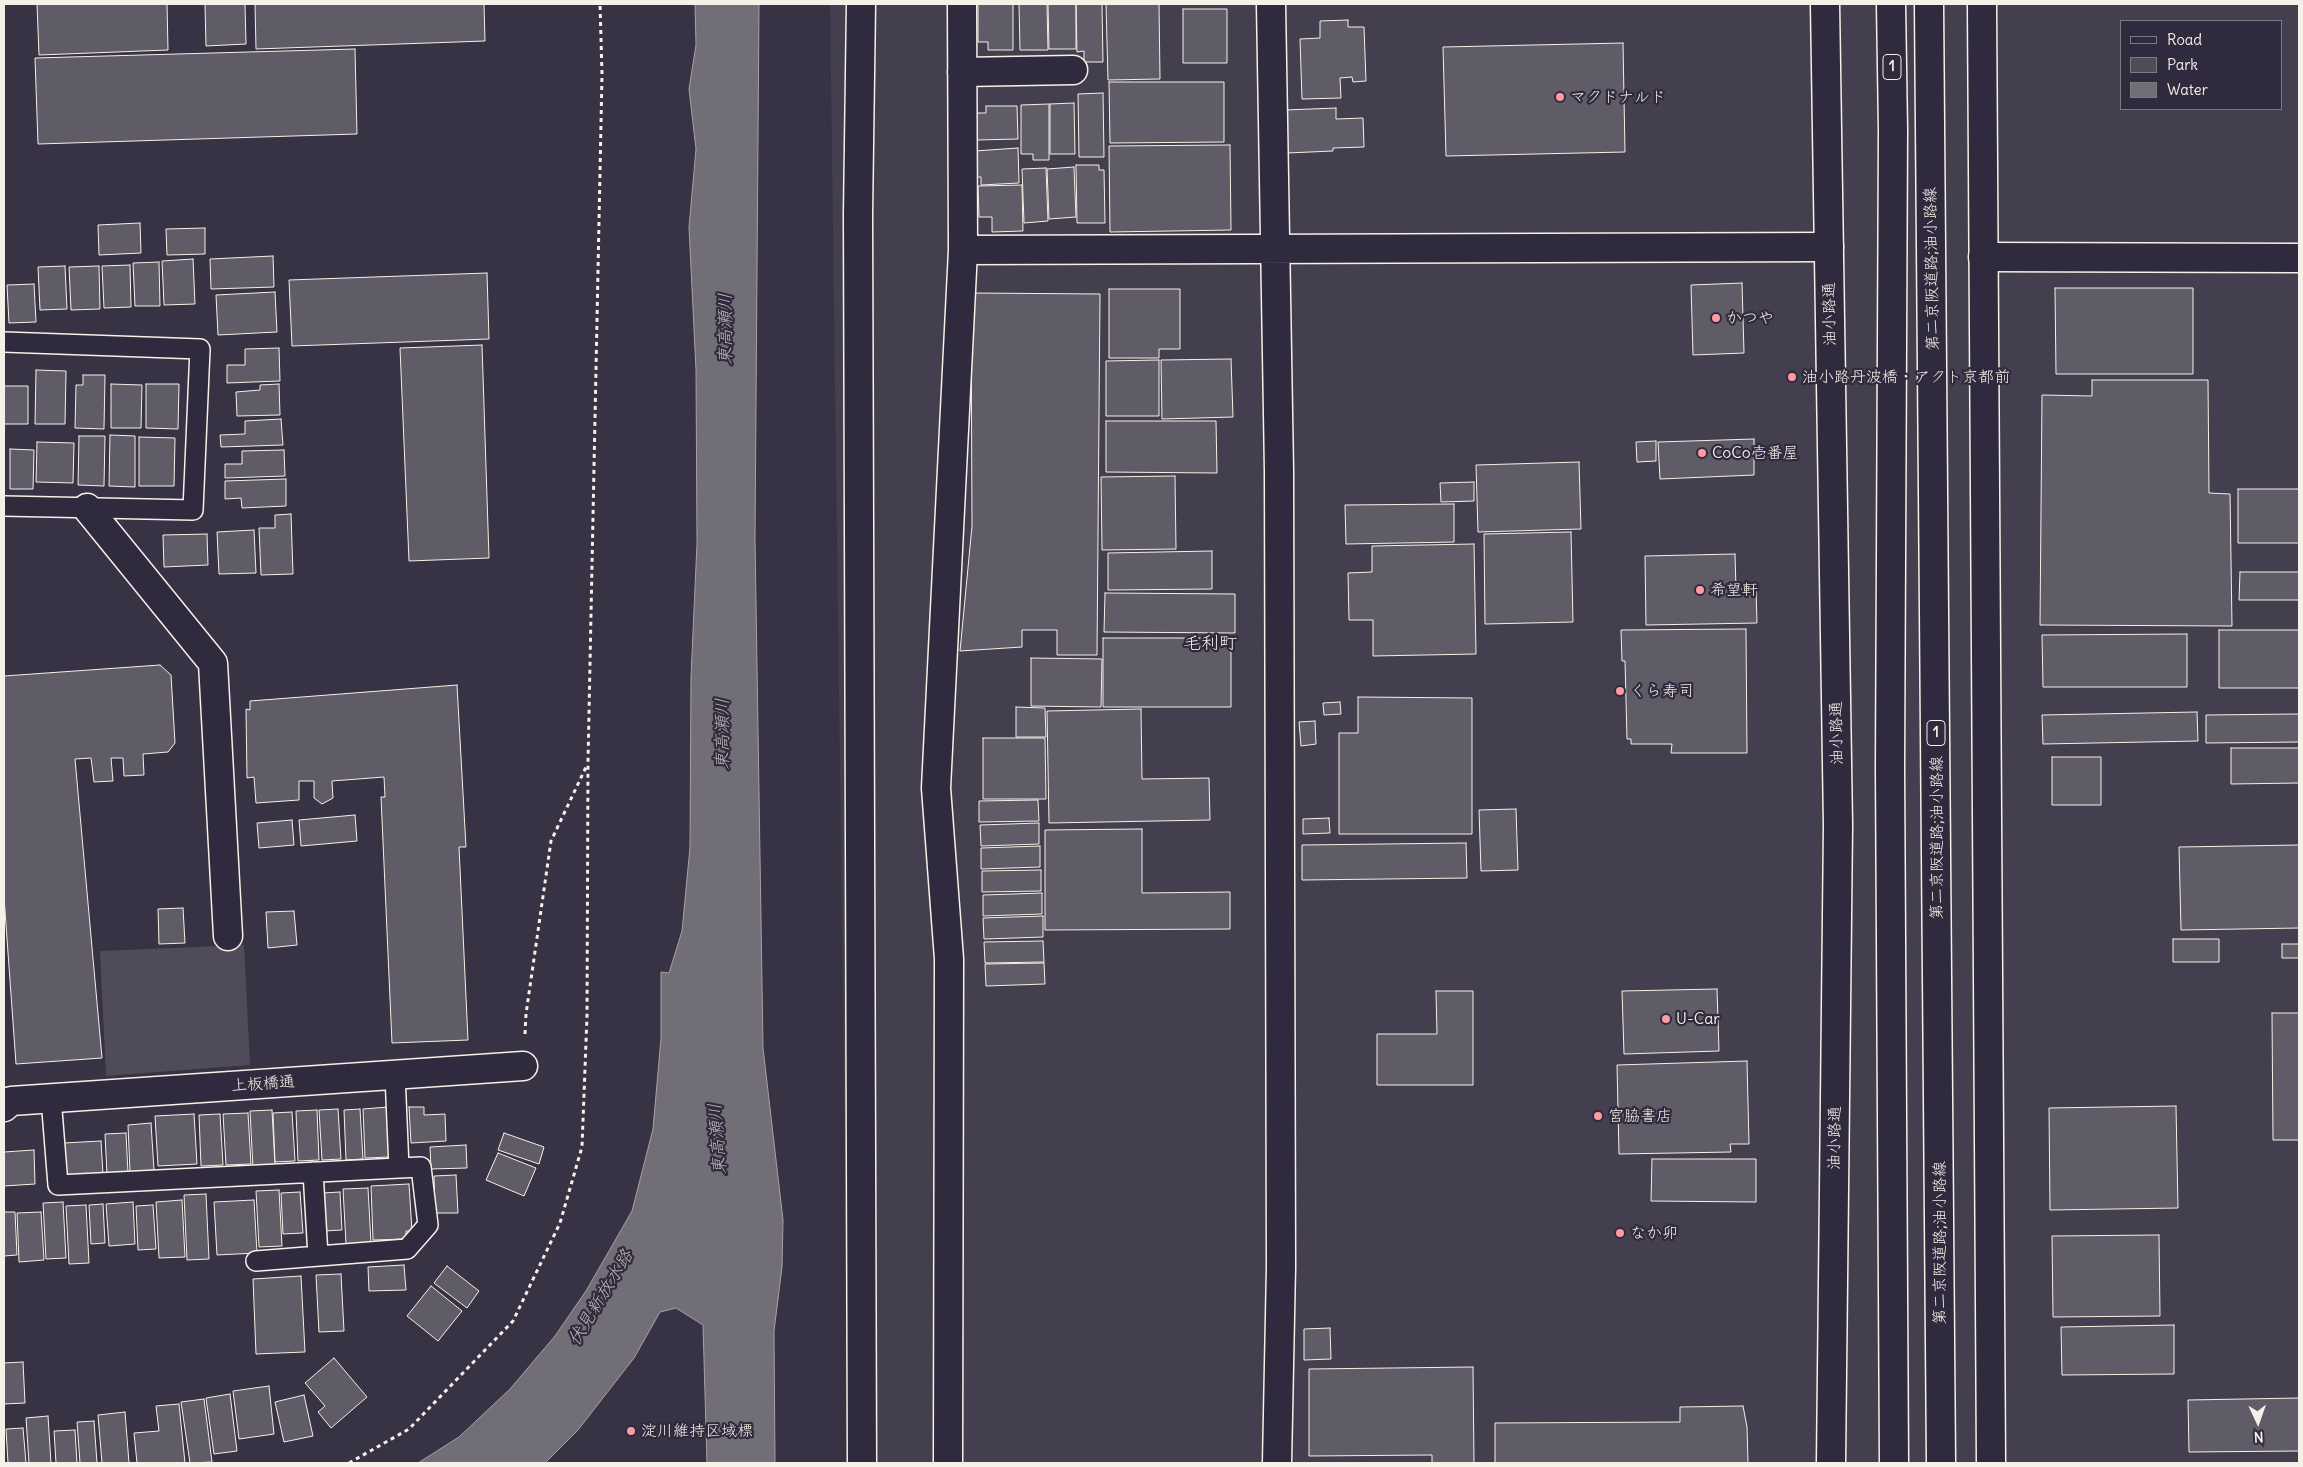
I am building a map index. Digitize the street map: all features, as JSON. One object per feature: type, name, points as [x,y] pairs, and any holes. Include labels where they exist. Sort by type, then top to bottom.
[{"type":"main road","points":[[861,4],[858,224],[862,1463]]},
{"type":"main road","points":[[948,1463],[949,959],[936,788],[963,250],[962,4]]},
{"type":"main road","points":[[1271,4],[1279,470],[1281,1247],[1277,1463]]},
{"type":"main road","name":"油小路通","points":[[1825,4],[1838,825],[1832,1463]]},
{"type":"main road","name":"1","points":[[1891,4],[1893,140],[1890,777],[1894,1463]]},
{"type":"main road","name":"第二京阪道路;油小路線","points":[[1929,4],[1941,1463]]},
{"type":"main road","points":[[1982,4],[1991,1463]]},
{"type":"main road","points":[[962,72],[1073,70]]},
{"type":"main road","points":[[963,250],[1829,247]]},
{"type":"main road","points":[[1983,257],[2299,258]]},
{"type":"main road","points":[[87,508],[213,663],[228,936]]},
{"type":"main road","name":"上板橋通","points":[[4,1107],[11,1101],[523,1066]]},
{"type":"lane","points":[[4,342],[200,350],[193,510],[4,506]]},
{"type":"lane","points":[[395,1075],[399,1168]]},
{"type":"lane","points":[[51,1098],[58,1185],[421,1167],[428,1225],[407,1249],[256,1262]]},
{"type":"lane","points":[[313,1172],[318,1256]]},
{"type":"path","points":[[349,1463],[409,1429],[513,1321],[560,1223],[582,1147],[588,1016],[588,762],[602,84],[600,4]]},
{"type":"path","points":[[523,1066],[526,1014],[551,841],[588,762]]},
{"type":"shaded area","points":[[830,4],[2299,4],[2299,1463],[849,1463]]},
{"type":"green space","points":[[244,945],[250,1065],[106,1076],[100,951]]},
{"type":"water","points":[[695,4],[759,4],[755,538],[763,1048],[783,1220],[782,1267],[774,1331],[775,1463],[707,1463],[703,1325],[676,1308],[660,1312],[634,1358],[578,1430],[545,1463],[418,1463],[459,1437],[510,1389],[555,1336],[586,1291],[632,1211],[653,1129],[661,1038],[661,972],[669,973],[682,931],[690,847],[691,677],[697,543],[696,370],[689,227],[696,149],[689,89],[696,45]]},
{"type":"building","points":[[37,4],[167,4],[168,50],[39,55]]},
{"type":"building","points":[[205,4],[245,4],[246,44],[206,46]]},
{"type":"building","points":[[255,4],[484,4],[485,41],[256,49]]},
{"type":"building","points":[[978,4],[1013,4],[1013,50],[988,50],[988,42],[978,42]]},
{"type":"building","points":[[1019,4],[1047,4],[1048,50],[1020,50]]},
{"type":"building","points":[[1048,4],[1076,4],[1076,49],[1049,49]]},
{"type":"building","points":[[1076,4],[1102,4],[1103,62],[1084,62],[1084,51],[1077,52]]},
{"type":"building","points":[[1106,4],[1159,4],[1160,79],[1108,80]]},
{"type":"building","points":[[1183,9],[1227,9],[1227,63],[1183,63]]},
{"type":"building","points":[[1348,20],[1348,27],[1364,27],[1366,81],[1353,82],[1352,77],[1340,78],[1341,98],[1302,99],[1300,39],[1320,38],[1320,21]]},
{"type":"building","points":[[1623,43],[1625,152],[1446,156],[1443,47]]},
{"type":"building","points":[[355,49],[357,134],[38,144],[35,58]]},
{"type":"building","points":[[1109,82],[1224,82],[1224,142],[1110,143]]},
{"type":"building","points":[[1103,93],[1104,157],[1079,157],[1078,94]]},
{"type":"building","points":[[1074,103],[1075,154],[1050,154],[1050,104]]},
{"type":"building","points":[[1049,104],[1049,160],[1033,160],[1033,154],[1021,154],[1021,105]]},
{"type":"building","points":[[986,106],[1017,106],[1018,139],[977,140],[976,113],[986,113]]},
{"type":"building","points":[[1336,108],[1336,119],[1363,118],[1364,147],[1333,148],[1333,151],[1287,153],[1285,110]]},
{"type":"building","points":[[1230,145],[1231,230],[1110,232],[1109,146]]},
{"type":"building","points":[[1018,148],[1019,183],[981,185],[981,177],[977,177],[975,151]]},
{"type":"building","points":[[1076,165],[1099,165],[1099,170],[1104,170],[1105,223],[1077,223]]},
{"type":"building","points":[[1074,167],[1076,217],[1049,219],[1047,169]]},
{"type":"building","points":[[1046,168],[1048,221],[1024,223],[1022,169]]},
{"type":"building","points":[[1022,185],[1023,231],[992,232],[992,217],[979,217],[978,186]]},
{"type":"building","points":[[140,223],[141,253],[99,255],[98,225]]},
{"type":"building","points":[[205,228],[205,254],[167,255],[166,229]]},
{"type":"building","points":[[273,256],[274,287],[211,289],[210,259]]},
{"type":"building","points":[[193,259],[195,304],[164,305],[162,261]]},
{"type":"building","points":[[159,262],[160,306],[135,306],[133,263]]},
{"type":"building","points":[[130,265],[131,307],[104,308],[102,266]]},
{"type":"building","points":[[65,266],[67,309],[40,310],[38,267]]},
{"type":"building","points":[[99,266],[100,309],[71,310],[69,267]]},
{"type":"building","points":[[487,273],[489,339],[292,346],[289,280]]},
{"type":"building","points":[[1742,283],[1744,353],[1693,355],[1691,285]]},
{"type":"building","points":[[34,284],[36,322],[9,323],[7,285]]},
{"type":"building","points":[[2055,288],[2193,288],[2193,374],[2056,374]]},
{"type":"building","points":[[1109,289],[1180,289],[1180,349],[1159,349],[1159,358],[1109,358]]},
{"type":"building","points":[[275,292],[277,332],[218,335],[216,295]]},
{"type":"building","points":[[971,293],[1100,294],[1097,655],[1057,655],[1057,630],[1022,630],[1022,647],[960,651],[972,526]]},
{"type":"building","points":[[482,345],[489,558],[409,561],[400,348]]},
{"type":"building","points":[[279,348],[280,381],[227,383],[227,365],[245,365],[245,349]]},
{"type":"building","points":[[1231,359],[1233,417],[1162,419],[1161,360]]},
{"type":"building","points":[[1159,360],[1159,416],[1106,416],[1106,361]]},
{"type":"building","points":[[36,370],[66,371],[65,424],[35,424]]},
{"type":"building","points":[[83,375],[105,375],[104,429],[75,428],[76,385],[83,385]]},
{"type":"building","points":[[2092,380],[2208,380],[2209,493],[2230,494],[2232,626],[2040,625],[2042,395],[2092,396]]},
{"type":"building","points":[[111,384],[142,385],[141,428],[111,428]]},
{"type":"building","points":[[146,384],[179,384],[178,429],[146,428]]},
{"type":"building","points":[[279,384],[280,415],[237,416],[236,392],[260,390],[260,385]]},
{"type":"building","points":[[4,386],[28,386],[28,424],[4,424]]},
{"type":"building","points":[[281,419],[283,445],[221,447],[220,435],[245,434],[245,421]]},
{"type":"building","points":[[1106,421],[1216,421],[1217,473],[1106,472]]},
{"type":"building","points":[[110,435],[135,436],[135,487],[109,486]]},
{"type":"building","points":[[79,436],[105,436],[104,486],[78,485]]},
{"type":"building","points":[[139,437],[175,438],[174,486],[139,486]]},
{"type":"building","points":[[1754,439],[1754,475],[1660,479],[1658,442]]},
{"type":"building","points":[[1656,441],[1656,461],[1637,462],[1636,442]]},
{"type":"building","points":[[37,442],[74,443],[73,483],[36,482]]},
{"type":"building","points":[[10,449],[34,450],[33,489],[10,489]]},
{"type":"building","points":[[284,450],[285,476],[225,478],[225,464],[242,464],[242,451]]},
{"type":"building","points":[[1579,462],[1581,529],[1478,532],[1476,465]]},
{"type":"building","points":[[1175,476],[1176,549],[1102,550],[1101,477]]},
{"type":"building","points":[[286,479],[286,506],[242,508],[241,498],[225,499],[225,481]]},
{"type":"building","points":[[1474,482],[1474,501],[1441,502],[1440,483]]},
{"type":"building","points":[[2238,489],[2299,489],[2299,543],[2238,543]]},
{"type":"building","points":[[1454,504],[1454,542],[1346,544],[1345,505]]},
{"type":"building","points":[[291,514],[293,574],[261,575],[259,528],[275,528],[275,515]]},
{"type":"building","points":[[254,530],[256,573],[219,574],[217,532]]},
{"type":"building","points":[[1571,532],[1573,622],[1485,624],[1484,534]]},
{"type":"building","points":[[207,534],[208,565],[164,567],[163,535]]},
{"type":"building","points":[[1474,544],[1476,654],[1373,656],[1373,620],[1349,620],[1348,573],[1372,572],[1372,546]]},
{"type":"building","points":[[1212,551],[1212,589],[1108,590],[1108,553]]},
{"type":"building","points":[[1735,554],[1736,589],[1756,589],[1757,623],[1646,625],[1645,556]]},
{"type":"building","points":[[2240,572],[2299,572],[2299,600],[2239,600]]},
{"type":"building","points":[[1105,593],[1235,594],[1235,633],[1104,632]]},
{"type":"building","points":[[1746,629],[1747,753],[1671,753],[1672,744],[1631,744],[1631,739],[1627,739],[1625,661],[1622,661],[1621,630]]},
{"type":"building","points":[[2219,630],[2299,630],[2299,688],[2219,688]]},
{"type":"building","points":[[2187,634],[2187,687],[2043,687],[2042,635]]},
{"type":"building","points":[[1103,638],[1231,638],[1231,707],[1103,707]]},
{"type":"building","points":[[1031,658],[1102,659],[1101,707],[1031,706]]},
{"type":"building","points":[[160,665],[171,675],[175,743],[168,752],[143,754],[144,775],[124,776],[123,758],[111,758],[113,781],[94,782],[91,758],[75,759],[102,1058],[16,1064],[4,897],[4,676]]},
{"type":"building","points":[[457,685],[466,847],[459,847],[468,1040],[392,1043],[381,797],[385,797],[384,777],[332,781],[333,798],[322,804],[314,798],[314,781],[299,781],[299,800],[256,803],[254,777],[247,778],[246,709],[250,710],[250,701]]},
{"type":"building","points":[[1358,697],[1472,698],[1472,834],[1339,834],[1339,733],[1358,733]]},
{"type":"building","points":[[1340,702],[1341,714],[1324,715],[1323,703]]},
{"type":"building","points":[[1016,707],[1045,708],[1046,737],[1016,737]]},
{"type":"building","points":[[1141,709],[1142,779],[1209,778],[1210,820],[1049,823],[1047,711]]},
{"type":"building","points":[[2197,712],[2198,741],[2043,744],[2042,715]]},
{"type":"building","points":[[2299,714],[2299,742],[2206,743],[2206,715]]},
{"type":"building","points":[[1315,721],[1316,744],[1301,746],[1299,722]]},
{"type":"building","points":[[983,738],[1045,738],[1046,799],[983,799]]},
{"type":"building","points":[[2231,748],[2299,748],[2299,783],[2231,784]]},
{"type":"building","points":[[2052,757],[2101,757],[2101,805],[2052,805]]},
{"type":"building","points":[[1038,800],[1039,821],[979,822],[979,801]]},
{"type":"building","points":[[1516,809],[1518,870],[1481,871],[1479,810]]},
{"type":"building","points":[[355,815],[357,841],[301,846],[299,820]]},
{"type":"building","points":[[1329,818],[1330,833],[1303,834],[1303,819]]},
{"type":"building","points":[[292,820],[294,845],[259,848],[257,823]]},
{"type":"building","points":[[1039,823],[1039,844],[981,846],[980,825]]},
{"type":"building","points":[[1142,829],[1142,893],[1230,892],[1230,929],[1045,930],[1045,830]]},
{"type":"building","points":[[1466,843],[1467,878],[1302,880],[1302,845]]},
{"type":"building","points":[[2299,845],[2299,928],[2181,930],[2179,847]]},
{"type":"building","points":[[1040,846],[1040,867],[981,869],[981,848]]},
{"type":"building","points":[[1041,870],[1041,891],[982,892],[982,871]]},
{"type":"building","points":[[1042,893],[1042,914],[983,916],[983,895]]},
{"type":"building","points":[[183,908],[185,943],[159,944],[158,909]]},
{"type":"building","points":[[294,911],[297,945],[268,948],[266,912]]},
{"type":"building","points":[[1043,916],[1043,937],[984,939],[983,918]]},
{"type":"building","points":[[2173,939],[2219,939],[2219,962],[2173,962]]},
{"type":"building","points":[[1043,941],[1044,962],[985,963],[984,942]]},
{"type":"building","points":[[2282,944],[2299,944],[2299,958],[2282,958]]},
{"type":"building","points":[[1044,963],[1045,984],[986,986],[985,964]]},
{"type":"building","points":[[1717,989],[1719,1051],[1624,1054],[1622,991]]},
{"type":"building","points":[[1436,991],[1473,991],[1473,1085],[1377,1085],[1377,1034],[1437,1034]]},
{"type":"building","points":[[2272,1013],[2299,1013],[2299,1140],[2273,1140]]},
{"type":"building","points":[[1747,1061],[1749,1144],[1730,1144],[1731,1152],[1619,1154],[1617,1065]]},
{"type":"building","points":[[2176,1106],[2178,1208],[2050,1210],[2049,1108]]},
{"type":"building","points":[[388,1107],[390,1157],[365,1158],[363,1109]]},
{"type":"building","points":[[409,1107],[424,1107],[424,1115],[445,1114],[446,1141],[411,1143]]},
{"type":"building","points":[[338,1109],[341,1159],[322,1160],[319,1110]]},
{"type":"building","points":[[360,1109],[363,1159],[346,1160],[344,1110]]},
{"type":"building","points":[[272,1110],[275,1166],[253,1168],[250,1111]]},
{"type":"building","points":[[317,1110],[319,1160],[298,1161],[296,1111]]},
{"type":"building","points":[[292,1112],[295,1161],[275,1162],[273,1113]]},
{"type":"building","points":[[248,1113],[251,1164],[226,1165],[223,1114]]},
{"type":"building","points":[[194,1114],[197,1164],[158,1166],[155,1116]]},
{"type":"building","points":[[220,1114],[223,1165],[201,1166],[199,1115]]},
{"type":"building","points":[[151,1123],[154,1170],[130,1172],[128,1125]]},
{"type":"building","points":[[126,1133],[128,1173],[107,1175],[105,1134]]},
{"type":"building","points":[[504,1133],[544,1147],[539,1164],[498,1150]]},
{"type":"building","points":[[101,1141],[103,1174],[66,1176],[64,1143]]},
{"type":"building","points":[[466,1145],[467,1168],[431,1169],[430,1147]]},
{"type":"building","points":[[34,1150],[35,1184],[4,1186],[4,1152]]},
{"type":"building","points":[[498,1153],[536,1168],[524,1196],[486,1180]]},
{"type":"building","points":[[1652,1159],[1756,1159],[1756,1202],[1651,1201]]},
{"type":"building","points":[[456,1175],[458,1213],[435,1213],[434,1176]]},
{"type":"building","points":[[409,1184],[412,1231],[406,1231],[406,1239],[373,1240],[371,1186]]},
{"type":"building","points":[[368,1188],[371,1243],[346,1244],[343,1189]]},
{"type":"building","points":[[279,1190],[282,1246],[259,1247],[256,1191]]},
{"type":"building","points":[[300,1192],[303,1233],[283,1234],[281,1193]]},
{"type":"building","points":[[340,1192],[342,1230],[324,1231],[322,1193]]},
{"type":"building","points":[[206,1194],[209,1259],[187,1260],[184,1195]]},
{"type":"building","points":[[182,1200],[185,1257],[159,1258],[156,1202]]},
{"type":"building","points":[[254,1200],[257,1253],[217,1255],[214,1202]]},
{"type":"building","points":[[63,1202],[66,1258],[46,1259],[43,1203]]},
{"type":"building","points":[[133,1202],[135,1244],[109,1246],[106,1204]]},
{"type":"building","points":[[103,1204],[105,1243],[91,1244],[89,1205]]},
{"type":"building","points":[[86,1205],[89,1263],[69,1264],[66,1206]]},
{"type":"building","points":[[153,1205],[156,1249],[138,1250],[136,1206]]},
{"type":"building","points":[[4,1212],[15,1212],[17,1255],[4,1256]]},
{"type":"building","points":[[41,1212],[44,1260],[19,1262],[17,1213]]},
{"type":"building","points":[[2159,1235],[2160,1316],[2053,1317],[2052,1236]]},
{"type":"building","points":[[404,1265],[406,1290],[369,1291],[368,1267]]},
{"type":"building","points":[[447,1266],[479,1291],[467,1308],[434,1283]]},
{"type":"building","points":[[341,1274],[344,1331],[319,1332],[316,1275]]},
{"type":"building","points":[[301,1276],[305,1352],[256,1354],[253,1279]]},
{"type":"building","points":[[431,1286],[462,1311],[438,1341],[407,1316]]},
{"type":"building","points":[[2174,1325],[2174,1374],[2062,1375],[2061,1327]]},
{"type":"building","points":[[1330,1328],[1331,1359],[1304,1360],[1304,1329]]},
{"type":"building","points":[[334,1358],[367,1397],[331,1428],[318,1412],[325,1406],[305,1383]]},
{"type":"building","points":[[23,1362],[25,1403],[4,1404],[4,1363]]},
{"type":"building","points":[[1473,1367],[1474,1463],[1432,1463],[1432,1455],[1309,1456],[1309,1369]]},
{"type":"building","points":[[269,1386],[274,1434],[239,1439],[233,1391]]},
{"type":"building","points":[[230,1394],[237,1451],[214,1454],[206,1398]]},
{"type":"building","points":[[304,1395],[313,1436],[284,1442],[275,1402]]},
{"type":"building","points":[[2299,1398],[2299,1451],[2189,1452],[2188,1400]]},
{"type":"building","points":[[204,1399],[212,1462],[190,1463],[181,1402]]},
{"type":"building","points":[[179,1404],[185,1463],[137,1463],[134,1433],[159,1431],[156,1406]]},
{"type":"building","points":[[1743,1406],[1747,1427],[1748,1463],[1495,1463],[1495,1423],[1680,1422],[1680,1407]]},
{"type":"building","points":[[125,1412],[129,1463],[102,1463],[98,1415]]},
{"type":"building","points":[[48,1416],[51,1463],[29,1463],[26,1418]]},
{"type":"building","points":[[94,1421],[97,1463],[80,1463],[77,1422]]},
{"type":"building","points":[[23,1428],[26,1463],[8,1463],[6,1429]]},
{"type":"building","points":[[75,1430],[77,1463],[56,1463],[54,1431]]},
{"type":"place","name":"マクドナルド","points":[[1560,97]]},
{"type":"place","name":"かつや","points":[[1716,318]]},
{"type":"place","name":"油小路丹波橋・アクト京都前","points":[[1792,377]]},
{"type":"place","name":"CoCo壱番屋","points":[[1702,453]]},
{"type":"place","name":"希望軒","points":[[1700,590]]},
{"type":"place","name":"くら寿司","points":[[1620,691]]},
{"type":"place","name":"U-Car","points":[[1666,1019]]},
{"type":"place","name":"宮脇書店","points":[[1598,1116]]},
{"type":"place","name":"なか卯","points":[[1620,1233]]},
{"type":"place","name":"淀川維持区域標","points":[[631,1431]]},
{"type":"district","name":"毛利町","points":[[1210,644]]},
{"type":"water label","name":"東高瀬川","points":[[726,329]]},
{"type":"water label","name":"東高瀬川","points":[[723,734]]},
{"type":"water label","name":"東高瀬川","points":[[718,1139]]},
{"type":"water label","name":"伏見新放水路","points":[[601,1298]]}]
